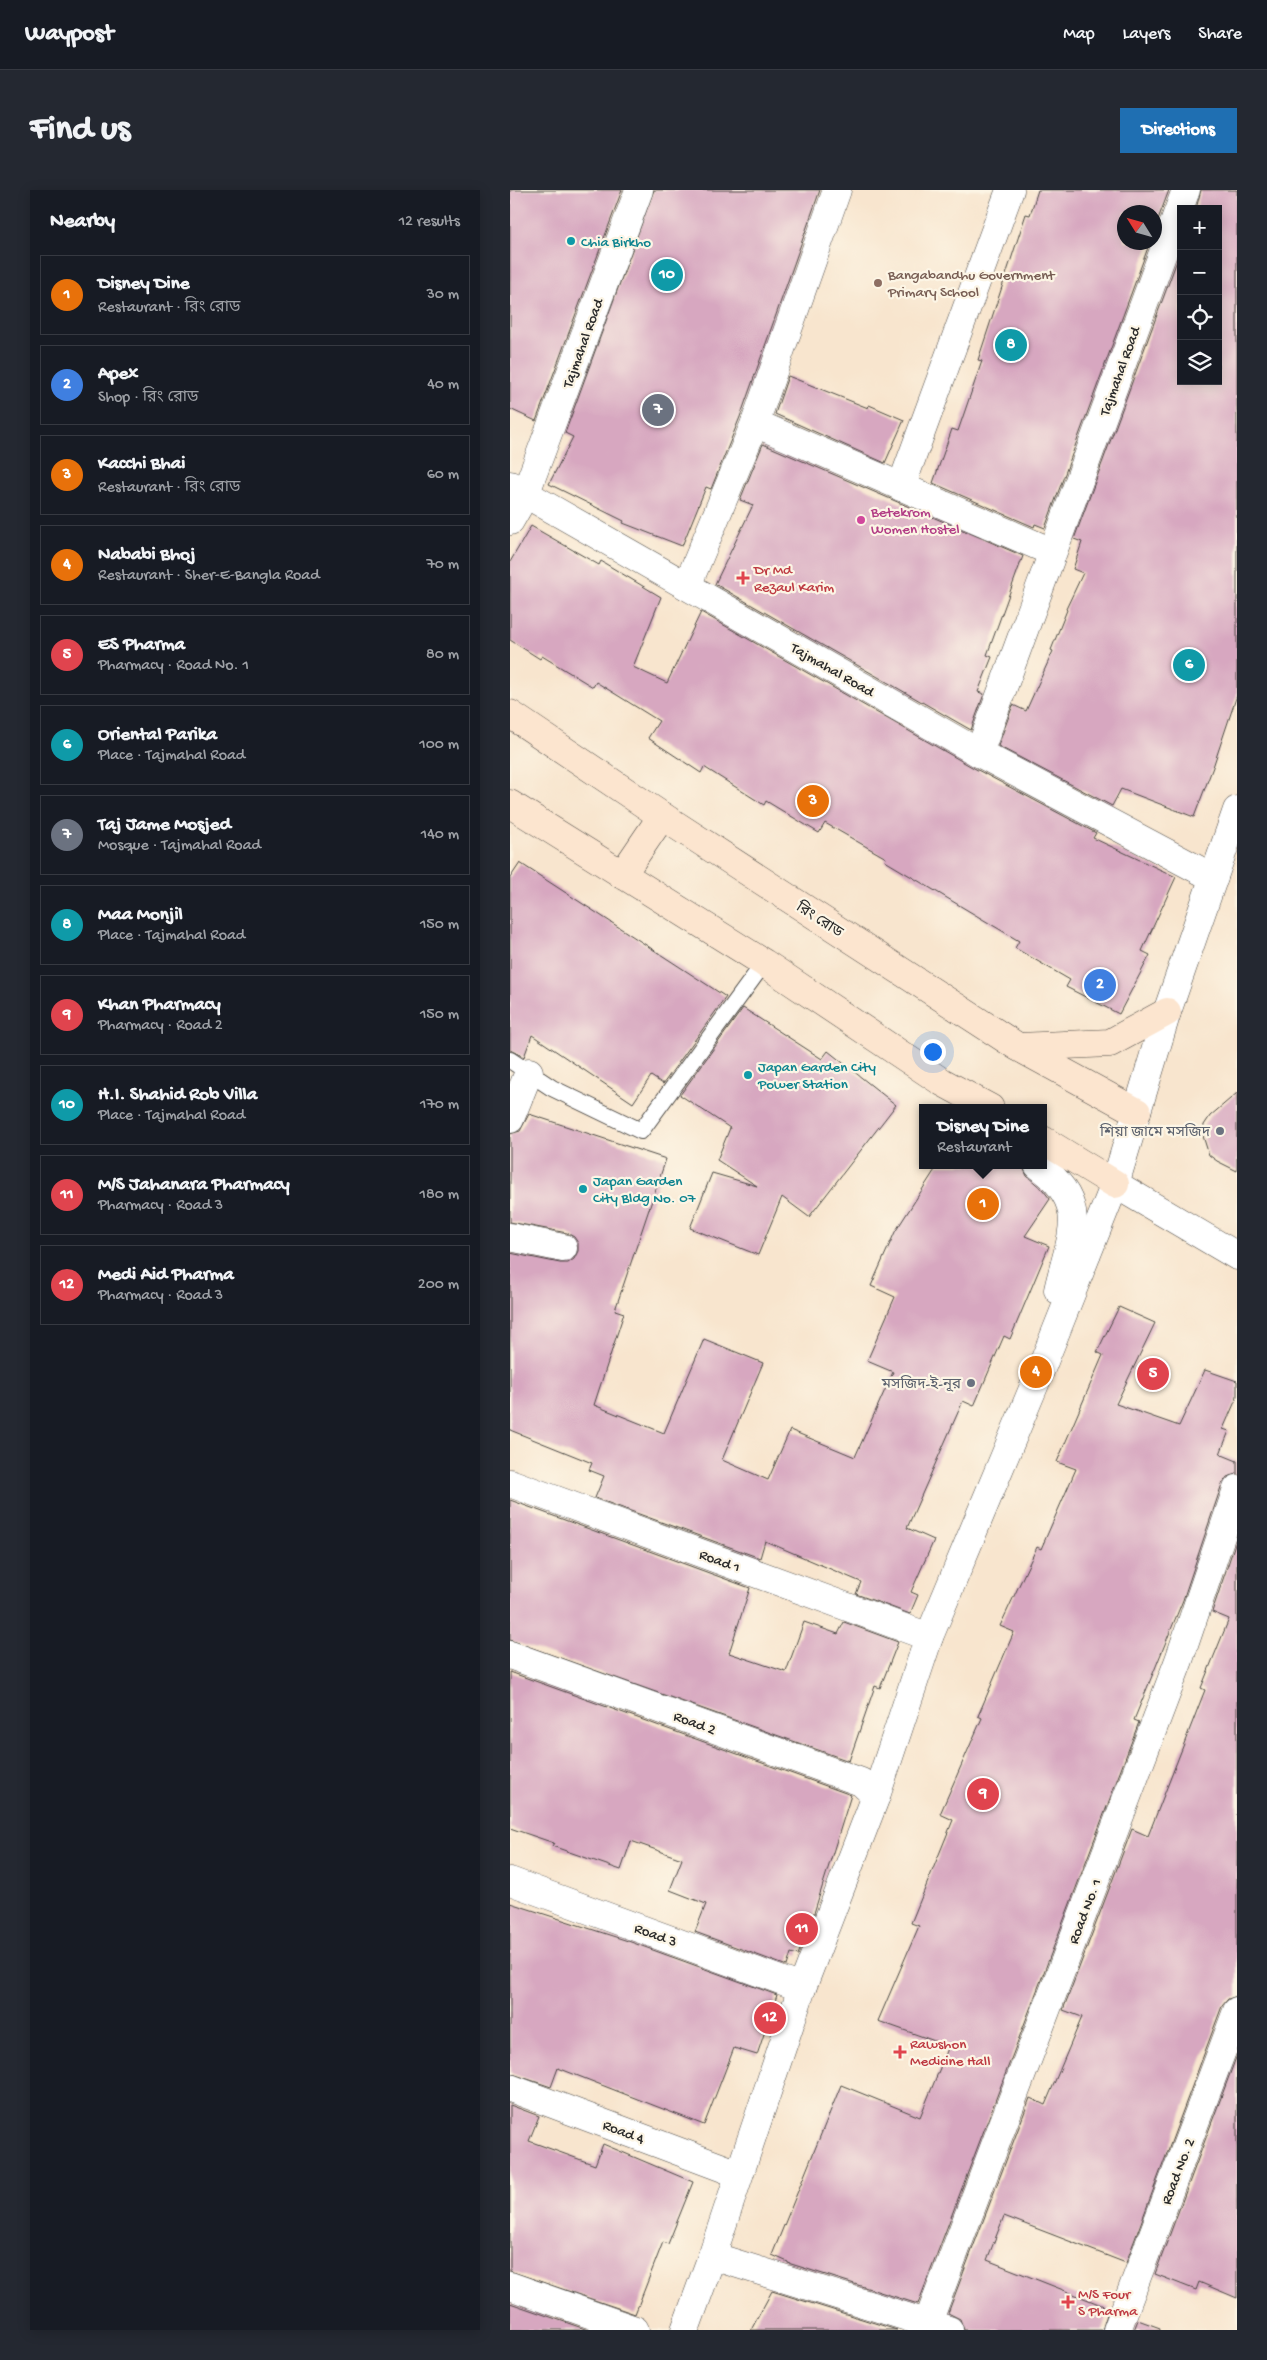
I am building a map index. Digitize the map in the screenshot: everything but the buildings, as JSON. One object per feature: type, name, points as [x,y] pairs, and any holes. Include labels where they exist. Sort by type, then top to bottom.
[{"type":"main road","name":"রিং রোড","points":[[510,714],[662,816],[1018,1047],[1137,1112]]},
{"type":"main road","points":[[510,804],[764,963],[942,1082],[978,1103]]},
{"type":"main road","points":[[622,875],[662,816]]},
{"type":"main road","points":[[1018,1047],[1110,1044],[1167,1012]]},
{"type":"main road","points":[[1047,1142],[1115,1184]]},
{"type":"street","name":"Tajmahal Road","points":[[639,190],[518,490],[979,753],[1214,878]]},
{"type":"street","points":[[688,586],[755,423],[837,190]]},
{"type":"street","points":[[901,487],[1010,190]]},
{"type":"street","name":"Tajmahal Road","points":[[979,753],[1186,190]]},
{"type":"street","points":[[755,423],[1052,552]]},
{"type":"street","points":[[510,521],[518,490]]},
{"type":"street","points":[[684,2330],[712,2256],[802,1988],[876,1796],[929,1637],[1037,1379],[1115,1184],[1167,1012],[1237,810]]},
{"type":"street","points":[[510,1119],[520,1066]]},
{"type":"street","points":[[1037,1379],[1075,1223],[1071,1204],[1063,1189],[1042,1169]]},
{"type":"street","points":[[1115,1184],[1237,1256]]},
{"type":"street","points":[[510,1237],[563,1248]]},
{"type":"street","name":"Road 1","points":[[510,1483],[929,1637]]},
{"type":"street","name":"Road No. 1","points":[[934,2328],[1179,1660],[1237,1488]]},
{"type":"street","name":"Road 2","points":[[510,1655],[861,1782],[876,1796]]},
{"type":"street","name":"Road 3","points":[[510,1881],[802,1988]]},
{"type":"street","name":"Road No. 2","points":[[1118,2330],[1237,2011]]},
{"type":"street","name":"Road 4","points":[[510,2088],[739,2174]]},
{"type":"street","points":[[712,2256],[934,2328]]},
{"type":"street","points":[[510,2286],[635,2330]]},
{"type":"lane","points":[[520,1066],[552,1088],[641,1131],[764,963]]},
{"type":"place","name":"Chia Birkho","points":[[571,241]]},
{"type":"place","name":"H.I. Shahid Rob Villa","points":[[667,275]]},
{"type":"place","name":"Bangabandhu Government Primary School","points":[[878,283]]},
{"type":"place","name":"Maa Monjil","points":[[1011,345]]},
{"type":"place","name":"Taj Jame Mosjed","points":[[658,410]]},
{"type":"place","name":"Betekrom Women Hostel","points":[[861,520]]},
{"type":"place","name":"Dr Md Rezaul Karim","points":[[743,578]]},
{"type":"place","name":"Oriental Parika","points":[[1189,665]]},
{"type":"place","name":"Kacchi Bhai","points":[[813,801]]},
{"type":"place","name":"Apex","points":[[1100,985]]},
{"type":"place","name":"Japan Garden City Power Station","points":[[748,1075]]},
{"type":"place","name":"শিয়া জামে মসজিদ","points":[[1220,1131]]},
{"type":"place","name":"Japan Garden City Bldg No. 07","points":[[583,1189]]},
{"type":"place","name":"Disney Dine","points":[[983,1204]]},
{"type":"place","name":"Nababi Bhoj","points":[[1036,1372]]},
{"type":"place","name":"ES Pharma","points":[[1153,1374]]},
{"type":"place","name":"মসজিদ-ই-নূর","points":[[971,1383]]},
{"type":"place","name":"Khan Pharmacy","points":[[983,1794]]},
{"type":"place","name":"M/S Jahanara Pharmacy","points":[[802,1929]]},
{"type":"place","name":"Medi Aid Pharma","points":[[770,2018]]},
{"type":"place","name":"Rawshon Medicine Hall","points":[[900,2052]]},
{"type":"place","name":"M/S Four S Pharma","points":[[1068,2302]]}]
